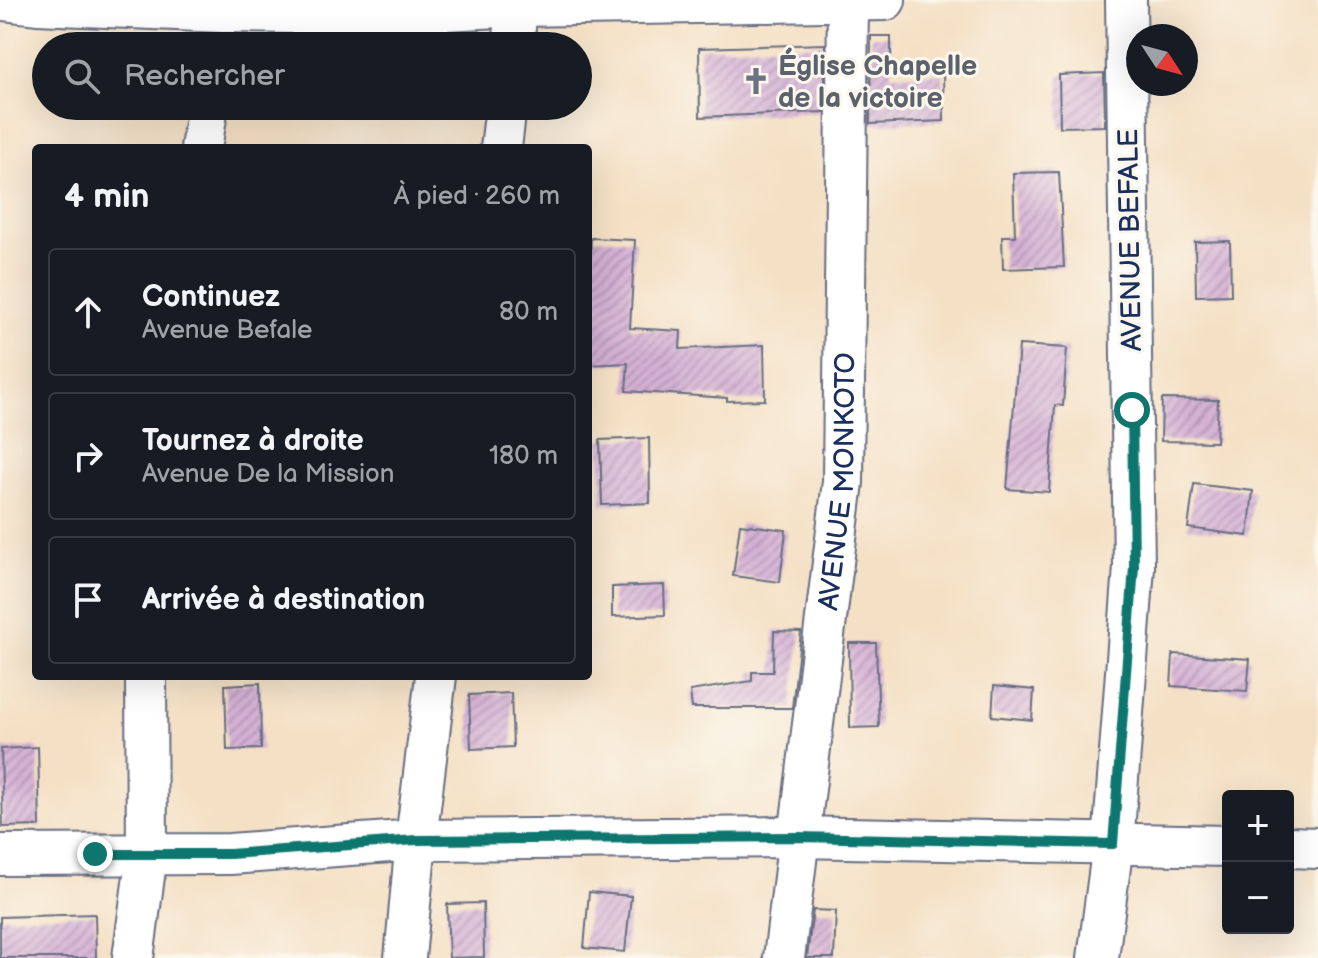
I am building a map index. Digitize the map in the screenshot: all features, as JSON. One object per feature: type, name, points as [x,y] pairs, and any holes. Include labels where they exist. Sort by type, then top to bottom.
[{"type":"street","points":[[2,0],[122,4],[220,29],[518,3],[885,0]]},
{"type":"street","name":"AVENUE MONKOTO","points":[[784,958],[843,482],[848,0]]},
{"type":"street","name":"AVENUE BEFALE","points":[[1098,958],[1113,844],[1134,567],[1126,0]]},
{"type":"street","points":[[515,32],[518,3]]},
{"type":"street","points":[[202,144],[206,120]]},
{"type":"street","points":[[501,144],[504,120]]},
{"type":"street","points":[[133,958],[147,854],[146,680]]},
{"type":"street","points":[[405,958],[436,680]]},
{"type":"street","points":[[0,855],[230,854],[416,840],[798,837],[1222,846]]},
{"type":"street","points":[[1294,847],[1318,848]]},
{"type":"building","points":[[871,36],[891,36],[891,75],[943,73],[944,121],[870,124]]},
{"type":"building","name":"Église Chapelle de la victoire","points":[[825,44],[824,112],[700,117],[699,48]]},
{"type":"building","points":[[1104,73],[1105,126],[1060,127],[1059,75]]},
{"type":"building","points":[[1059,172],[1064,267],[1003,269],[1002,236],[1015,236],[1013,173]]},
{"type":"building","points":[[592,238],[635,240],[630,328],[681,331],[680,349],[764,345],[765,400],[727,401],[727,398],[626,391],[628,363],[592,365]]},
{"type":"building","points":[[1230,241],[1231,295],[1196,296],[1195,242]]},
{"type":"building","points":[[1019,345],[1067,348],[1063,406],[1055,405],[1049,492],[1007,489]]},
{"type":"building","points":[[1162,399],[1218,400],[1216,442],[1161,441]]},
{"type":"building","points":[[649,438],[650,503],[602,505],[600,440]]},
{"type":"building","points":[[1194,484],[1253,491],[1248,536],[1188,528]]},
{"type":"building","points":[[740,524],[786,530],[780,582],[733,576]]},
{"type":"building","points":[[664,585],[665,615],[612,617],[612,587]]},
{"type":"building","points":[[774,631],[801,632],[792,708],[692,708],[690,691],[752,681],[752,672],[773,672]]},
{"type":"building","points":[[849,643],[876,643],[879,727],[850,728]]},
{"type":"building","points":[[1173,654],[1250,659],[1247,691],[1171,686]]},
{"type":"building","points":[[260,683],[261,749],[227,750],[225,685]]},
{"type":"building","points":[[994,686],[1034,690],[1032,720],[992,716]]},
{"type":"building","points":[[511,693],[513,747],[471,749],[469,695]]},
{"type":"building","points":[[38,747],[40,826],[3,827],[1,749]]},
{"type":"building","points":[[589,892],[631,896],[625,952],[584,948]]},
{"type":"building","points":[[483,903],[484,957],[449,958],[447,904]]},
{"type":"building","points":[[813,910],[836,911],[834,958],[807,958]]},
{"type":"building","points":[[95,914],[96,958],[0,958],[0,917]]},
{"type":"place","name":"Église Chapelle de la victoire","points":[[756,81]]},
{"type":"route","points":[[95,854],[230,854],[416,840],[798,837],[1113,844],[1134,567],[1132,410]]}]
